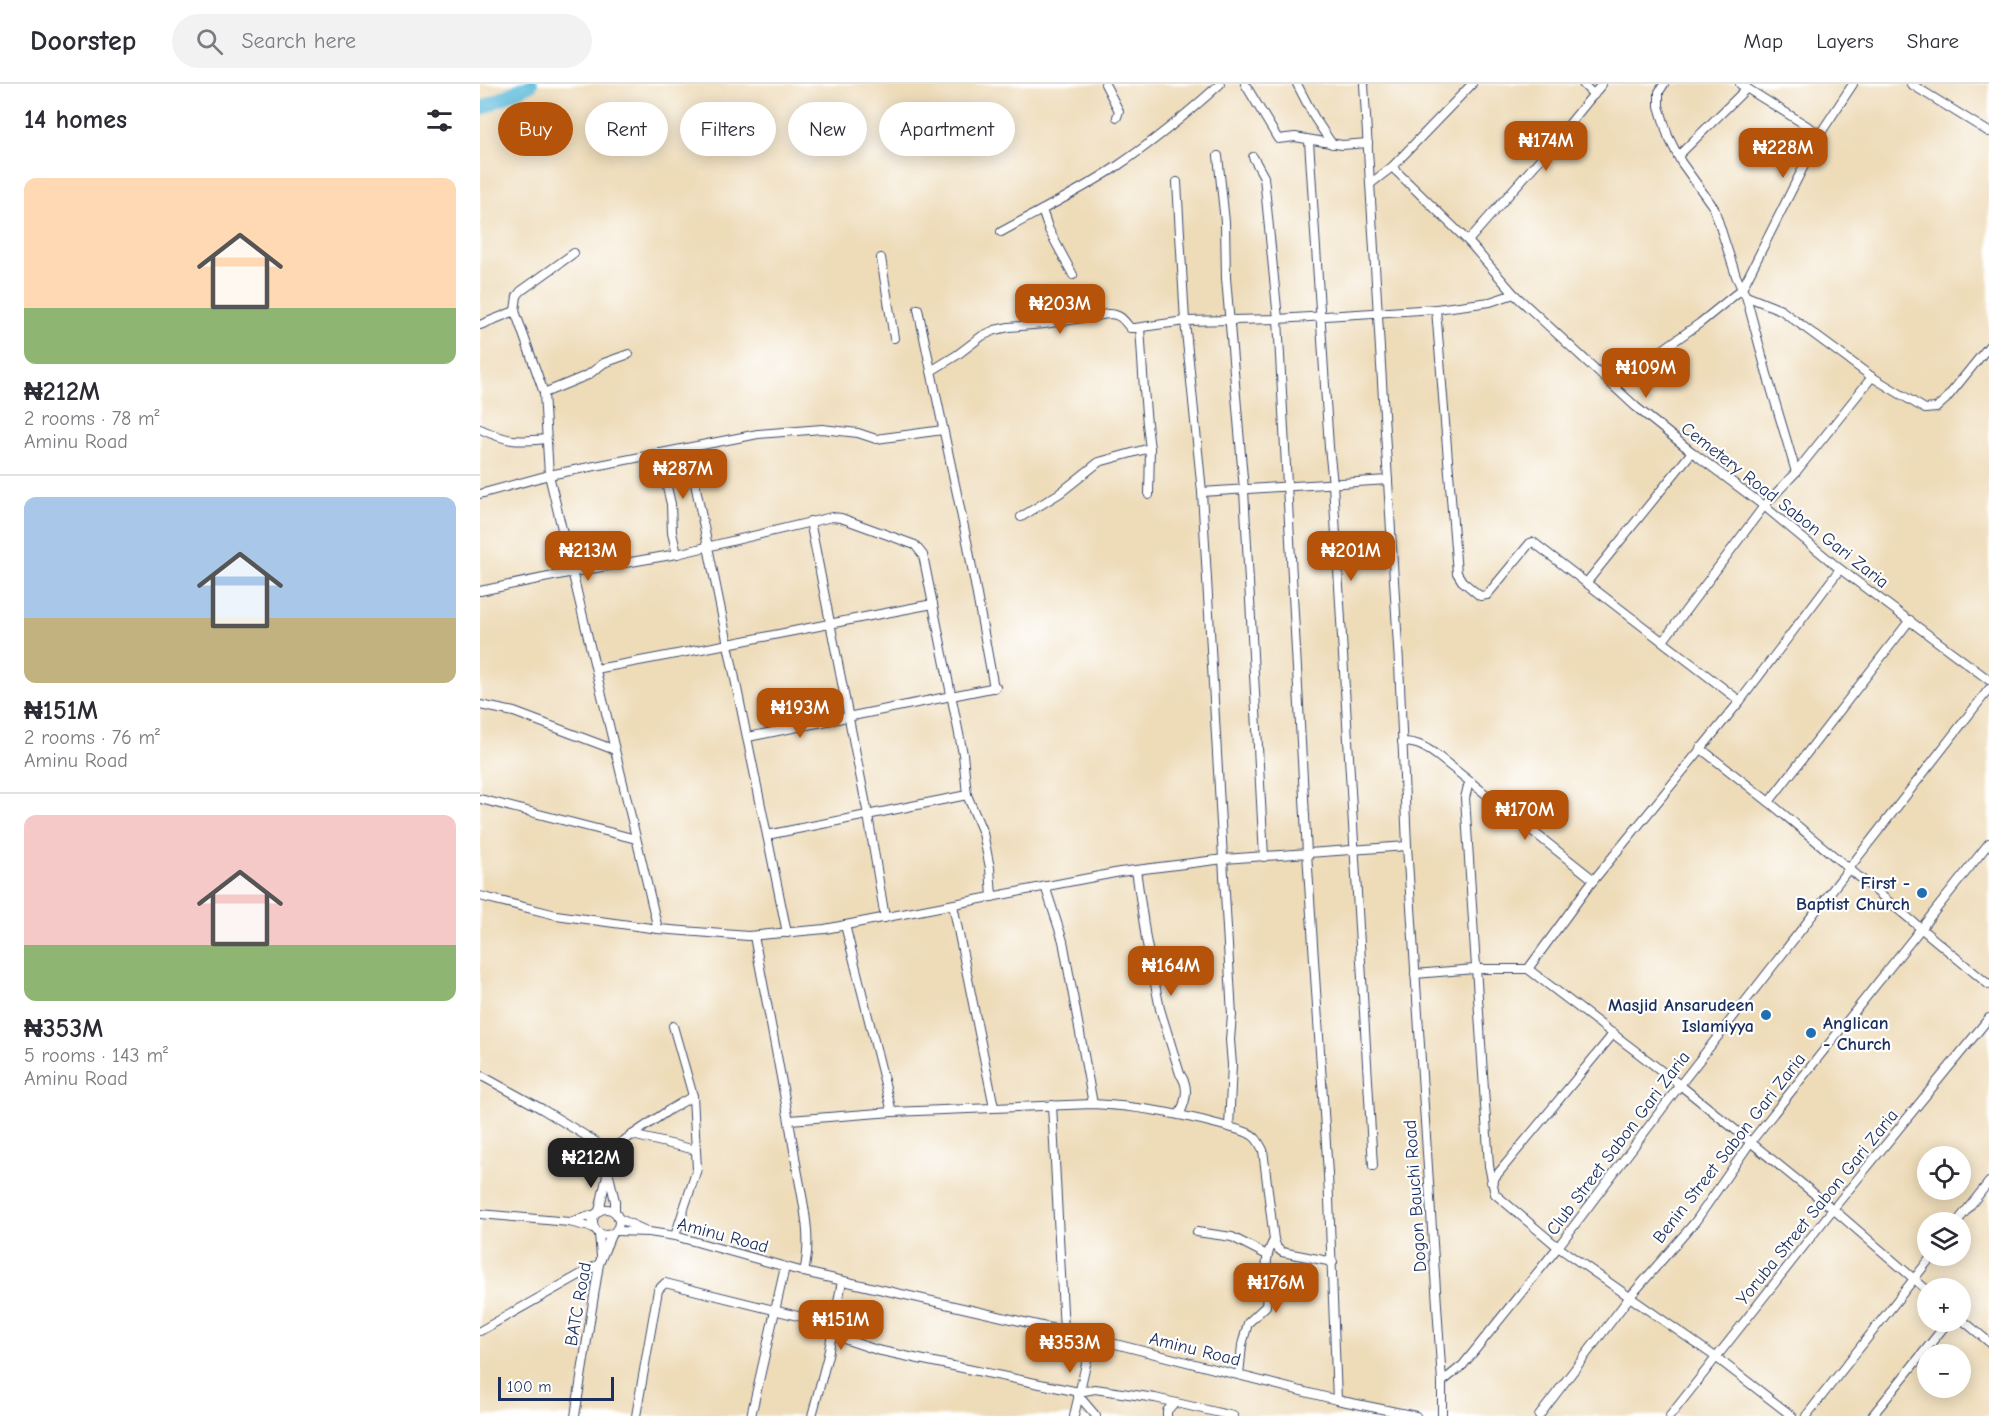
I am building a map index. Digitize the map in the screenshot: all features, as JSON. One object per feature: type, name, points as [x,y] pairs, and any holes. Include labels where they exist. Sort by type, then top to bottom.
[{"type":"street","points":[[1106,84],[1119,111],[1117,117]]},
{"type":"street","points":[[1001,232],[1115,167],[1168,129],[1220,84]]},
{"type":"street","points":[[1245,84],[1278,139],[1295,137],[1332,144],[1368,143]]},
{"type":"street","points":[[1297,84],[1314,117],[1332,144]]},
{"type":"street","name":"Dogon Bauchi Road","points":[[1364,84],[1379,314],[1407,846],[1443,1382],[1442,1416]]},
{"type":"street","points":[[1370,184],[1392,167],[1472,84]]},
{"type":"street","points":[[1583,84],[1594,95]]},
{"type":"street","points":[[1468,241],[1549,149],[1602,84]]},
{"type":"street","points":[[1664,84],[1659,92],[1659,106],[1668,136],[1678,156],[1714,208],[1736,276],[1744,292],[1796,472]]},
{"type":"street","points":[[1613,385],[1744,292],[1820,134],[1853,84]]},
{"type":"street","points":[[1911,84],[1989,132]]},
{"type":"street","points":[[1678,156],[1744,86],[1820,134]]},
{"type":"street","points":[[1309,141],[1333,484],[1373,1166]]},
{"type":"street","points":[[1218,156],[1226,222],[1226,278],[1244,490],[1264,857]]},
{"type":"street","points":[[1253,157],[1264,177],[1278,319],[1333,1262],[1337,1400]]},
{"type":"street","name":"Cemetery Road Sabon Gari Zaria","points":[[1392,167],[1468,241],[1514,294],[1636,407],[1764,506],[1840,569],[1988,677]]},
{"type":"street","points":[[1177,182],[1185,321],[1202,492],[1224,860],[1232,1015],[1228,1127]]},
{"type":"street","points":[[1042,210],[1049,230],[1073,275]]},
{"type":"street","points":[[574,253],[521,291],[517,296],[515,311],[544,393],[549,475],[658,929]]},
{"type":"street","points":[[881,258],[894,338]]},
{"type":"street","points":[[1744,292],[1781,310],[1872,377],[1925,409],[1936,408],[1946,399],[1989,346]]},
{"type":"street","points":[[931,371],[957,356],[982,336],[1009,327],[1108,314],[1117,314],[1122,317],[1130,328],[1140,328],[1185,321],[1379,314],[1490,302],[1514,294]]},
{"type":"street","points":[[748,737],[996,688],[918,309]]},
{"type":"street","points":[[1436,309],[1459,578],[1480,596],[1487,595],[1533,542],[1740,701]]},
{"type":"street","points":[[480,325],[515,311]]},
{"type":"street","points":[[1140,328],[1146,392],[1145,415],[1150,448],[1149,495]]},
{"type":"street","points":[[544,393],[588,375],[604,363],[629,354]]},
{"type":"street","points":[[1663,640],[1764,506],[1796,472],[1872,377]]},
{"type":"street","points":[[480,429],[507,441],[546,439]]},
{"type":"street","points":[[480,494],[549,475],[758,434],[798,430],[841,431],[876,439],[943,430]]},
{"type":"street","points":[[1021,517],[1060,493],[1099,462],[1150,448]]},
{"type":"street","points":[[688,449],[787,933]]},
{"type":"street","points":[[1587,582],[1692,452]]},
{"type":"street","points":[[659,453],[671,504],[672,533],[677,554]]},
{"type":"street","points":[[1202,492],[1388,480]]},
{"type":"street","points":[[480,591],[677,554],[810,521],[837,517],[915,545],[923,555],[963,754],[967,795],[985,843],[992,897]]},
{"type":"street","points":[[810,521],[868,814],[885,918]]},
{"type":"street","points":[[1528,969],[1594,880],[1740,701],[1840,569]]},
{"type":"street","points":[[596,669],[933,604]]},
{"type":"street","points":[[1769,802],[1910,620]]},
{"type":"street","name":"Club Street Sabon Gari Zaria","points":[[1443,1382],[1463,1365],[1558,1247],[1680,1085],[1989,689]]},
{"type":"street","points":[[480,705],[514,712],[615,750]]},
{"type":"street","points":[[1402,742],[1414,742],[1439,757],[1594,880]]},
{"type":"street","points":[[1700,748],[1769,802],[1989,985]]},
{"type":"street","points":[[1472,783],[1468,786],[1465,798],[1491,1182],[1495,1194],[1558,1247],[1717,1358],[1792,1416]]},
{"type":"street","points":[[767,835],[967,795]]},
{"type":"street","points":[[480,799],[636,839]]},
{"type":"street","name":"Benin Street Sabon Gari Zaria","points":[[1539,1416],[1629,1298],[1695,1222],[1750,1143],[1989,843]]},
{"type":"street","points":[[480,896],[556,915],[658,929],[754,936],[845,925],[1136,870],[1224,860],[1407,846]]},
{"type":"street","points":[[1136,870],[1146,939],[1160,1009],[1183,1078],[1186,1101],[1179,1115]]},
{"type":"street","points":[[1044,886],[1063,940],[1093,1104]]},
{"type":"street","points":[[953,905],[994,1107]]},
{"type":"street","points":[[845,925],[892,1112]]},
{"type":"street","points":[[754,936],[790,1120],[808,1233],[808,1255],[804,1272]]},
{"type":"street","points":[[1415,974],[1475,969],[1528,969],[1680,1085],[1833,1209],[1917,1282]]},
{"type":"street","name":"Yoruba Street Sabon Gari Zaria","points":[[1670,1416],[1833,1209],[1989,1018]]},
{"type":"street","points":[[674,1026],[693,1096],[697,1169],[675,1236]]},
{"type":"street","points":[[1491,1182],[1614,1033]]},
{"type":"street","points":[[480,1075],[596,1142],[604,1154],[615,1201],[618,1227],[613,1233],[596,1231],[569,1222],[480,1214]]},
{"type":"street","points":[[604,1154],[693,1096]]},
{"type":"street","points":[[790,1120],[892,1112],[1093,1104],[1122,1105],[1228,1127],[1250,1133],[1263,1150],[1276,1248],[1282,1252],[1333,1262]]},
{"type":"street","points":[[1052,1105],[1064,1331]]},
{"type":"street","points":[[632,1135],[696,1150]]},
{"type":"street","points":[[480,1331],[600,1261],[596,1231],[592,1221],[597,1212],[608,1174]]},
{"type":"street","points":[[1965,1212],[1989,1182]]},
{"type":"street","points":[[569,1222],[607,1209],[648,1232]]},
{"type":"street","name":"Aminu Road","points":[[613,1233],[648,1232],[675,1236],[804,1272],[1064,1331],[1337,1400],[1416,1416]]},
{"type":"street","points":[[1197,1232],[1232,1237],[1267,1255]]},
{"type":"street","name":"BATC Road","points":[[575,1416],[600,1261],[613,1233]]},
{"type":"street","points":[[1239,1376],[1242,1345],[1248,1323],[1266,1306],[1265,1268],[1267,1255],[1274,1240]]},
{"type":"street","points":[[1819,1416],[1809,1412],[1924,1266]]},
{"type":"street","points":[[751,1416],[784,1267]]},
{"type":"street","points":[[812,1416],[832,1335],[842,1281]]},
{"type":"street","points":[[636,1416],[658,1290],[665,1283],[822,1322],[832,1335],[898,1354],[1079,1393],[1095,1389],[1155,1398],[1233,1416]]},
{"type":"street","points":[[1971,1327],[1989,1342]]},
{"type":"street","points":[[1872,1416],[1940,1332]]},
{"type":"street","points":[[1074,1416],[1092,1338]]},
{"type":"street","points":[[1079,1393],[1096,1416]]},
{"type":"street","points":[[1167,1416],[1167,1412],[1174,1403]]},
{"type":"waterway","points":[[480,109],[531,84]]},
{"type":"place","name":"First - Baptist Church","points":[[1922,893]]},
{"type":"place","name":"Masjid Ansarudeen Islamiyya","points":[[1766,1015]]},
{"type":"place","name":"Anglican - Church","points":[[1811,1033]]}]
